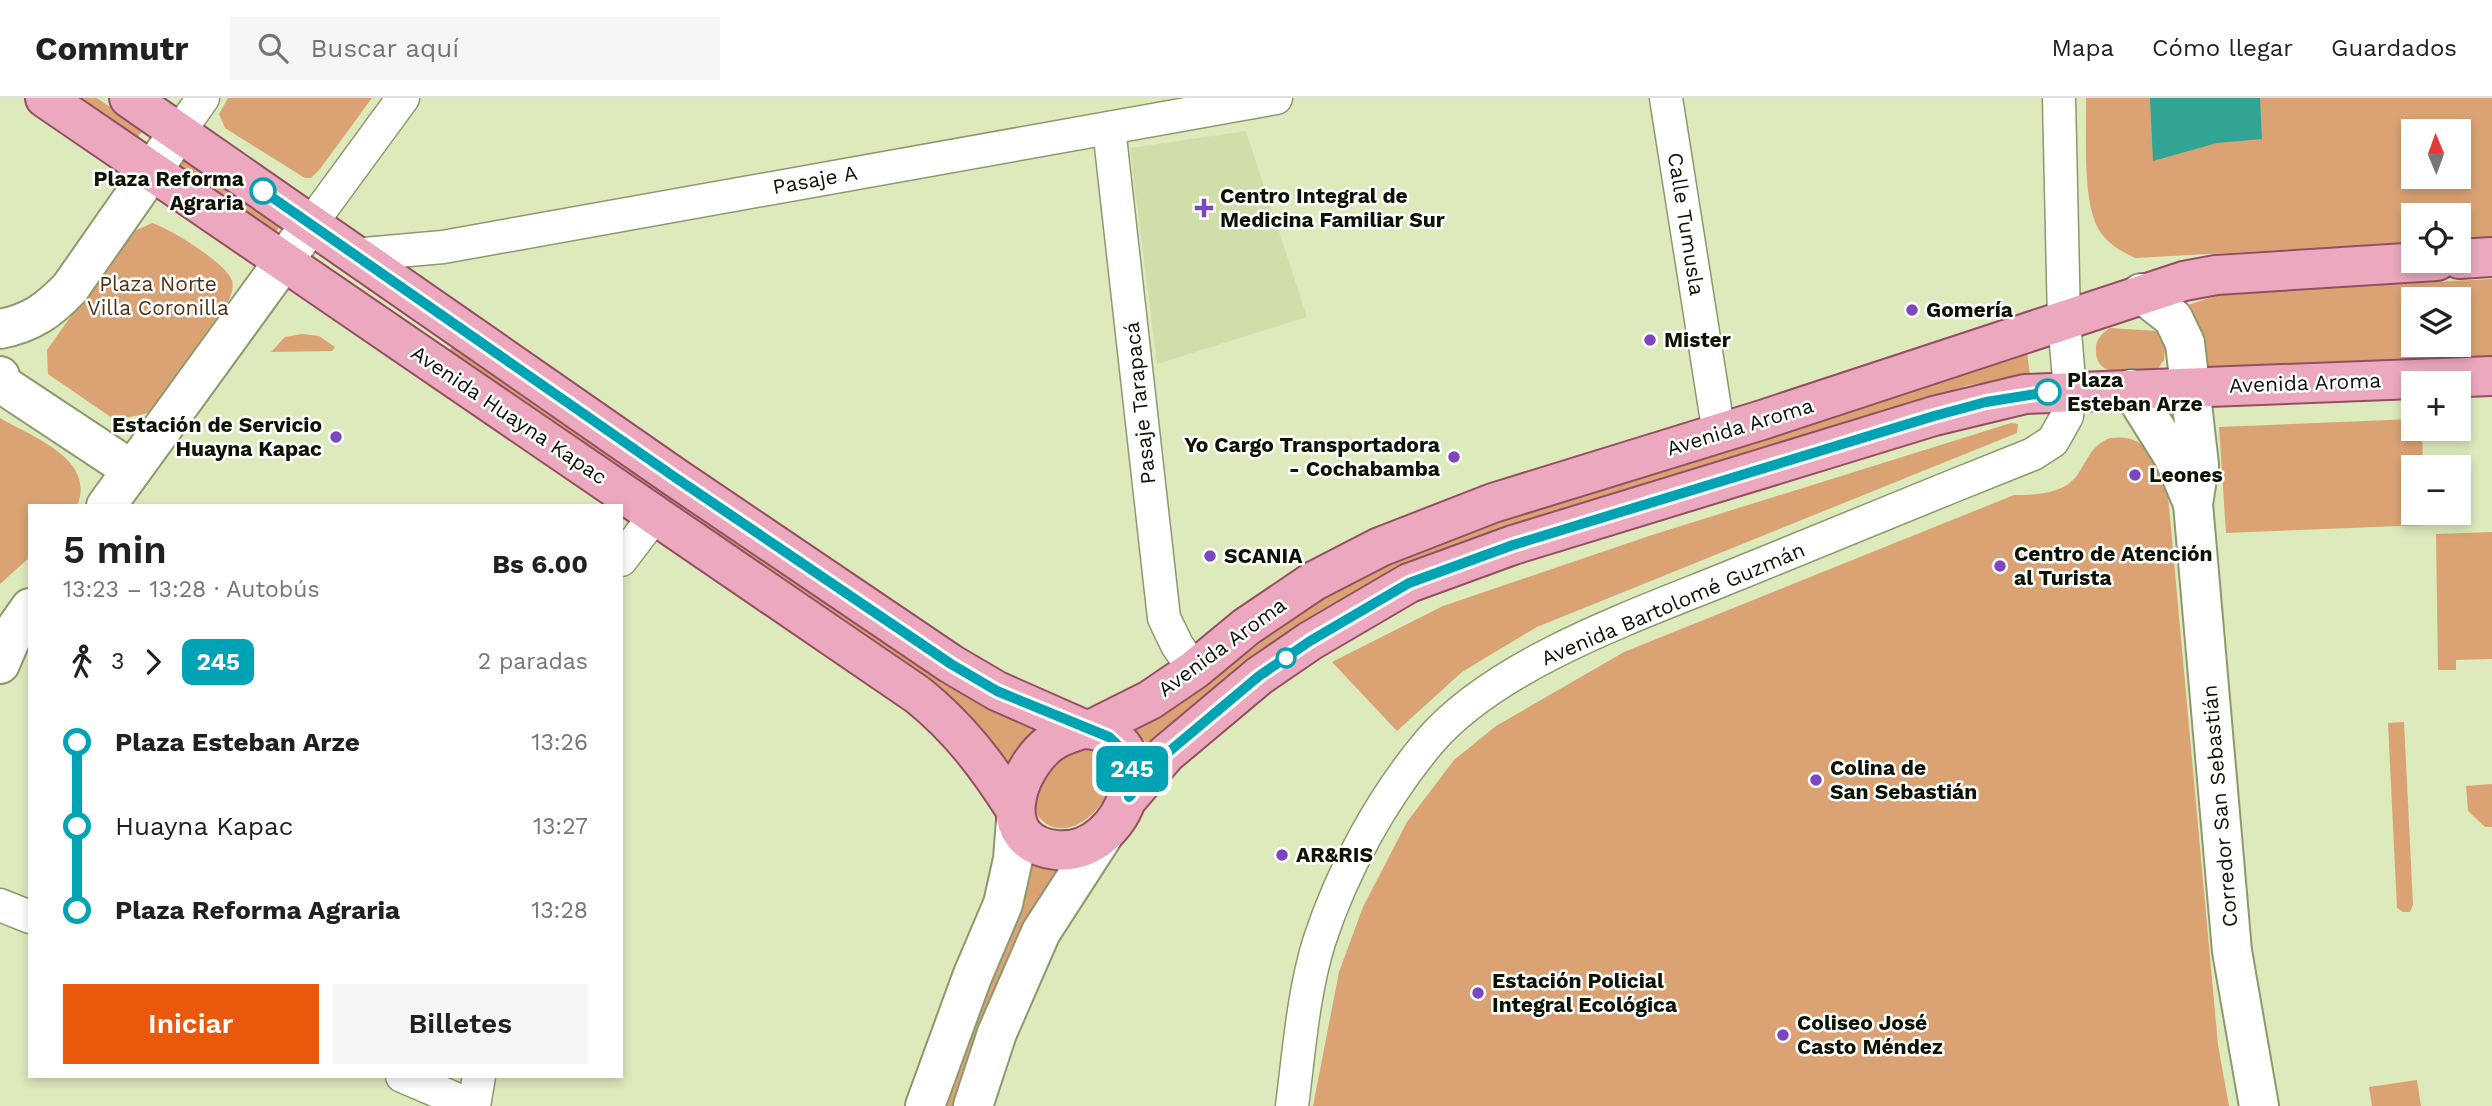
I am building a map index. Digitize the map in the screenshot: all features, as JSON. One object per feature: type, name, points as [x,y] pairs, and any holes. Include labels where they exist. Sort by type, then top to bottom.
[{"type":"main road","name":"Avenida Huayna Kapac","points":[[45,98],[918,695],[950,720],[986,762],[1015,815]]},
{"type":"main road","name":"Avenida Huayna Kapac","points":[[130,98],[353,255],[951,664],[997,691],[1087,729]]},
{"type":"main road","points":[[2471,258],[2492,257]]},
{"type":"main road","name":"Avenida Aroma","points":[[1087,729],[1150,700],[1291,596],[1380,547],[1493,503],[1718,434],[2064,321],[2141,293],[2216,275],[2401,263]]},
{"type":"main road","name":"Avenida Aroma","points":[[1129,797],[1166,754],[1259,676],[1310,641],[1409,583],[1513,545],[1934,416],[2025,394],[2492,376]]},
{"type":"main road","points":[[1087,729],[1109,737],[1127,754],[1133,774],[1129,797],[1103,836],[1072,849],[1048,849],[1029,839],[1015,815],[1023,778],[1038,754],[1063,735],[1087,729]]},
{"type":"street","points":[[0,329],[25,324],[50,309],[70,288],[204,98]]},
{"type":"street","points":[[107,504],[402,98]]},
{"type":"street","name":"Pasaje A","points":[[353,255],[443,247],[1276,98]]},
{"type":"street","name":"Calle Tumusla","points":[[1666,98],[1718,434]]},
{"type":"street","points":[[2059,98],[2064,321],[2070,391]]},
{"type":"street","name":"Pasaje Tarapacá","points":[[1109,128],[1164,618],[1177,645],[1194,670]]},
{"type":"street","name":"Corredor San Sebastián","points":[[2141,293],[2173,318],[2185,343],[2188,388],[2199,466],[2193,504],[2232,951],[2259,1106]]},
{"type":"street","points":[[0,376],[2,384],[132,470]]},
{"type":"street","name":"Corredor San Sebastián","points":[[2131,389],[2173,456],[2193,504]]},
{"type":"street","name":"Avenida Bartolomé Guzmán","points":[[1292,1106],[1302,1025],[1319,943],[1339,890],[1387,799],[1432,739],[1481,696],[1534,664],[1616,624],[2033,454],[2053,441],[2067,416],[2070,391]]},
{"type":"street","points":[[623,557],[656,514]]},
{"type":"street","points":[[0,664],[14,631],[28,611]]},
{"type":"street","points":[[925,1106],[972,977],[1003,904],[1013,859],[1015,815]]},
{"type":"street","points":[[973,1106],[997,1033],[1041,932],[1103,836]]},
{"type":"street","points":[[0,905],[28,916]]},
{"type":"street","points":[[407,1078],[473,1106],[479,1078]]},
{"type":"shaded area","name":"Centro Integral de Medicina Familiar Sur","points":[[1246,131],[1307,317],[1157,364],[1130,148]]},
{"type":"green space","points":[[76,98],[97,98],[143,130],[136,139]]},
{"type":"green space","name":"Plaza Reforma Agraria","points":[[228,98],[372,98],[320,169],[311,178],[305,178],[225,128],[219,114]]},
{"type":"green space","points":[[2086,98],[2492,98],[2492,239],[2471,240],[2471,203],[2401,203],[2401,244],[2135,258],[2108,241],[2095,221],[2090,205]]},
{"type":"green space","points":[[181,158],[280,226],[274,235],[174,168]]},
{"type":"green space","name":"Plaza Norte Villa Coronilla","points":[[152,223],[184,239],[220,265],[232,281],[232,289],[228,302],[149,413],[115,420],[48,374],[47,350],[130,233]]},
{"type":"green space","points":[[2492,279],[2492,357],[2205,368],[2201,335],[2185,306],[2224,293]]},
{"type":"green space","points":[[2110,328],[2157,331],[2165,348],[2164,360],[2157,370],[2119,372],[2103,367],[2098,360],[2096,344],[2101,335]]},
{"type":"green space","points":[[302,334],[319,336],[335,347],[332,351],[271,352],[285,337]]},
{"type":"green space","points":[[454,345],[1045,726],[1008,767],[986,735],[961,708],[448,352]]},
{"type":"green space","points":[[2027,352],[2030,376],[1969,385],[1460,549],[1155,751],[1132,729],[1165,713],[1341,584],[1448,538],[1979,364]]},
{"type":"green space","points":[[0,418],[58,452],[78,475],[81,490],[78,504],[28,504],[28,559],[0,584]]},
{"type":"green space","points":[[2401,419],[2401,441],[2422,441],[2423,455],[2401,455],[2401,525],[2426,525],[2226,533],[2219,427]]},
{"type":"green space","points":[[2011,423],[2018,424],[2017,433],[1537,627],[1462,672],[1397,731],[1332,662],[1443,606],[1652,535]]},
{"type":"green space","name":"Colina de San Sebastián","points":[[2110,438],[2134,440],[2143,445],[2151,453],[2161,472],[2168,495],[2218,1045],[2229,1106],[1313,1106],[1339,972],[1363,907],[1407,822],[1454,760],[1496,726],[1624,652],[2014,495],[2060,489],[2074,479],[2095,448]]},
{"type":"green space","points":[[2492,532],[2492,659],[2456,660],[2456,670],[2438,670],[2436,534]]},
{"type":"green space","points":[[2404,722],[2413,905],[2410,912],[2397,908],[2388,723]]},
{"type":"green space","points":[[1081,749],[1102,756],[1111,769],[1110,786],[1102,803],[1088,818],[1071,827],[1054,827],[1038,816],[1037,795],[1055,767]]},
{"type":"green space","points":[[2492,784],[2492,827],[2485,827],[2468,811],[2466,786]]},
{"type":"green space","points":[[1024,861],[1062,871],[959,1106],[946,1106],[954,1071]]},
{"type":"green space","points":[[2417,1080],[2421,1106],[2372,1106],[2369,1087]]},
{"type":"water","points":[[2150,98],[2260,98],[2262,139],[2217,143],[2153,161]]},
{"type":"bus line","name":"245","points":[[263,191],[676,478],[951,664],[997,691],[1083,729],[1092,729],[1109,737],[1122,747],[1131,764],[1133,774],[1129,797],[1166,754],[1259,676],[1310,641],[1409,583],[1513,545],[1934,416],[1986,402],[2048,392]]},
{"type":"place","name":"Plaza Reforma Agraria","points":[[263,191]]},
{"type":"place","name":"Centro Integral de Medicina Familiar Sur","points":[[1204,208]]},
{"type":"place","name":"Gomería","points":[[1912,310]]},
{"type":"place","name":"Mister","points":[[1650,340]]},
{"type":"place","name":"Plaza Esteban Arze","points":[[2048,392]]},
{"type":"place","name":"Estación de Servicio Huayna Kapac","points":[[336,437]]},
{"type":"place","name":"Yo Cargo Transportadora - Cochabamba","points":[[1454,457]]},
{"type":"place","name":"Leones","points":[[2135,475]]},
{"type":"place","name":"SCANIA","points":[[1210,556]]},
{"type":"place","name":"Centro de Atención al Turista","points":[[2000,566]]},
{"type":"place","name":"Colina de San Sebastián","points":[[1816,780]]},
{"type":"place","name":"AR&RIS","points":[[1282,855]]},
{"type":"place","name":"Estación Policial Integral Ecológica","points":[[1478,993]]},
{"type":"place","name":"Coliseo José Casto Méndez","points":[[1783,1035]]}]
